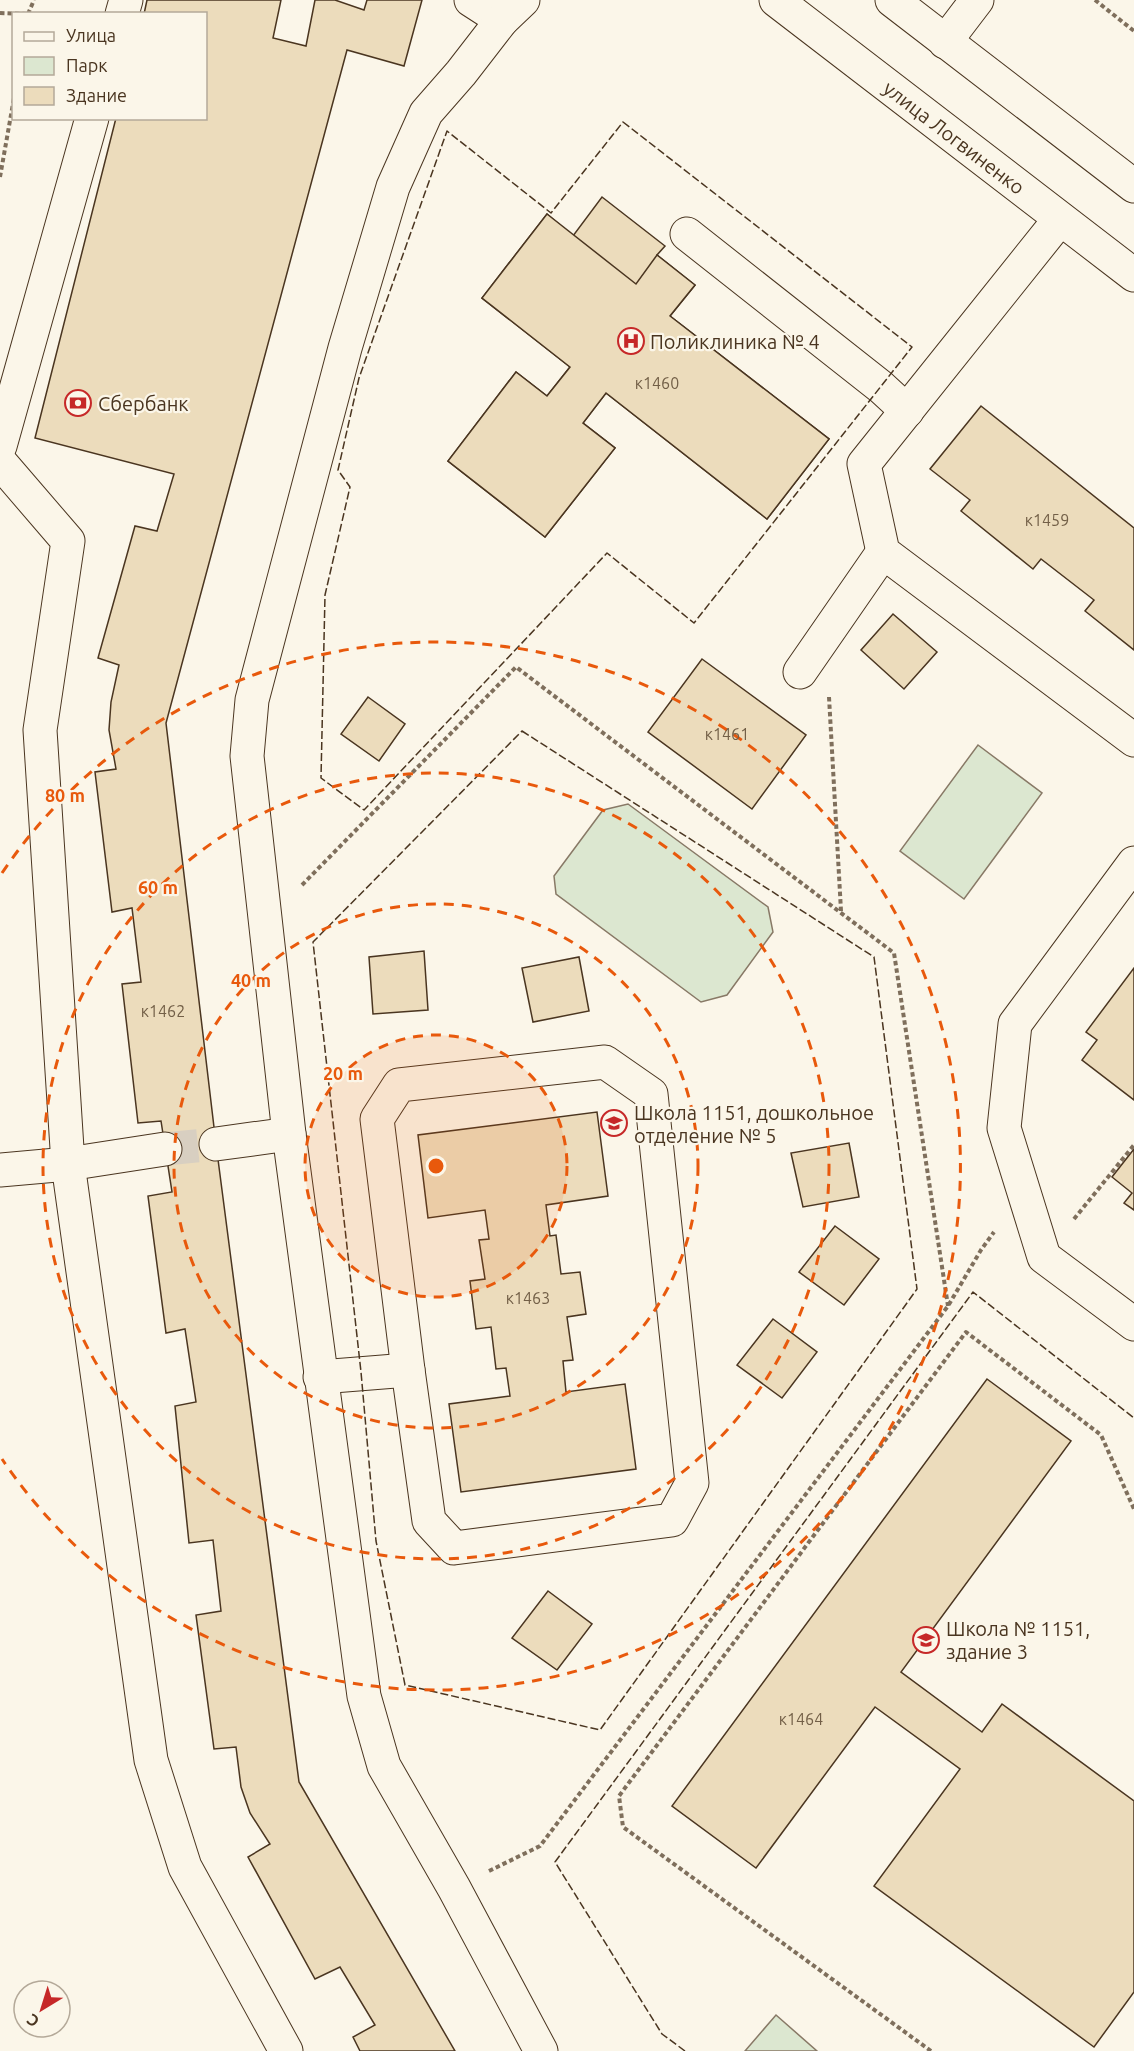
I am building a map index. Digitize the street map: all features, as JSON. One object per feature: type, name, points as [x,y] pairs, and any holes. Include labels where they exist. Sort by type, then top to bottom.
[{"type":"main road","points":[[471,0],[512,10],[426,113],[393,187],[345,348],[284,575],[252,700],[247,756],[289,1134],[364,1696],[384,1766],[454,1888],[541,2051]]},
{"type":"main road","name":"улица Логвиненко","points":[[776,0],[1134,275]]},
{"type":"main road","points":[[892,0],[1134,186]]},
{"type":"main road","points":[[945,42],[977,0]]},
{"type":"main road","points":[[0,446],[91,120]]},
{"type":"main road","points":[[1060,219],[864,465],[883,552],[1134,740]]},
{"type":"main road","points":[[687,234],[907,411]]},
{"type":"main road","points":[[0,462],[68,541],[40,730],[68,1164],[152,1760],[185,1867],[286,2051]]},
{"type":"main road","points":[[800,672],[883,552]]},
{"type":"main road","points":[[1134,863],[1015,1024],[1004,1128],[1044,1257],[1134,1324]]},
{"type":"main road","points":[[604,1062],[651,1094],[692,1483],[672,1520],[454,1548],[429,1521],[408,1370],[377,1119],[399,1085],[604,1062]]},
{"type":"main road","points":[[216,1144],[289,1134]]},
{"type":"main road","points":[[0,1170],[68,1164],[165,1149]]},
{"type":"main road","points":[[320,1377],[408,1370]]},
{"type":"path","points":[[1095,0],[1134,31]]},
{"type":"path","points":[[0,177],[12,109]]},
{"type":"path","points":[[826,633],[841,912]]},
{"type":"path","points":[[266,922],[516,667],[894,952],[948,1306]]},
{"type":"path","points":[[1044,1257],[1134,1145]]},
{"type":"path","points":[[454,1888],[540,1846],[948,1306],[981,1250],[1024,1192]]},
{"type":"path","points":[[931,2051],[623,1827],[619,1796],[966,1332],[1101,1435],[1134,1509]]},
{"type":"green space","points":[[978,745],[1042,793],[964,899],[900,851]]},
{"type":"green space","points":[[628,804],[768,907],[773,932],[727,995],[701,1002],[556,894],[554,876],[603,810]]},
{"type":"green space","points":[[776,2015],[817,2051],[745,2051]]},
{"type":"building","points":[[147,0],[281,0],[273,38],[306,46],[315,0],[335,0],[364,10],[367,0],[422,0],[404,66],[347,50],[166,723],[216,1144],[299,1782],[455,2051],[360,2051],[353,2037],[375,2025],[340,1967],[315,1979],[248,1857],[270,1844],[250,1813],[241,1787],[236,1747],[214,1749],[196,1615],[221,1611],[213,1540],[189,1543],[175,1406],[196,1402],[185,1329],[166,1333],[148,1196],[172,1192],[161,1121],[138,1123],[122,984],[141,982],[132,908],[112,912],[95,772],[116,769],[109,730],[111,702],[119,665],[98,658],[135,526],[157,531],[174,474],[35,438],[115,120],[207,120],[207,12],[144,12]]},
{"type":"building","points":[[602,197],[665,246],[657,255],[695,285],[670,316],[829,439],[767,519],[606,393],[583,423],[615,448],[545,537],[448,461],[516,372],[547,396],[570,367],[482,298],[547,214],[573,236]]},
{"type":"building","points":[[547,214],[636,284],[657,255],[695,285],[670,316],[829,439],[767,519],[606,393],[583,423],[615,448],[545,537],[448,461],[516,372],[547,396],[570,367],[482,298]]},
{"type":"building","points":[[981,406],[1134,528],[1134,650],[1085,611],[1094,600],[1041,559],[1033,569],[961,511],[970,500],[930,469]]},
{"type":"building","points":[[893,614],[937,652],[904,689],[861,650]]},
{"type":"building","points":[[702,659],[806,735],[752,809],[648,732]]},
{"type":"building","points":[[368,697],[405,724],[379,761],[341,734]]},
{"type":"building","points":[[424,951],[428,1010],[373,1014],[369,957]]},
{"type":"building","points":[[579,957],[589,1011],[533,1022],[522,968]]},
{"type":"building","points":[[1134,968],[1134,1100],[1082,1060],[1097,1040],[1086,1032]]},
{"type":"building","points":[[597,1112],[608,1196],[546,1205],[550,1236],[556,1235],[561,1274],[580,1272],[586,1314],[567,1317],[573,1360],[563,1361],[566,1392],[625,1384],[636,1469],[461,1492],[449,1404],[510,1396],[506,1368],[496,1369],[491,1327],[476,1329],[470,1281],[485,1279],[479,1240],[489,1239],[485,1210],[428,1218],[418,1135]]},
{"type":"building","points":[[849,1143],[859,1197],[803,1207],[791,1153]]},
{"type":"building","points":[[1134,1149],[1134,1210],[1124,1203],[1132,1193],[1112,1177]]},
{"type":"building","points":[[835,1226],[879,1259],[844,1305],[799,1272]]},
{"type":"building","points":[[773,1319],[817,1352],[782,1398],[737,1365]]},
{"type":"building","points":[[987,1379],[1071,1441],[901,1672],[982,1732],[1002,1704],[1134,1801],[1134,1992],[1094,2047],[874,1886],[960,1769],[875,1707],[756,1868],[672,1806]]},
{"type":"building","points":[[548,1591],[592,1624],[557,1670],[512,1638]]},
{"type":"tunnel","points":[[165,1149],[216,1144]]},
{"type":"fence","points":[[623,122],[912,347],[694,623],[607,553],[364,810],[321,778],[325,595],[350,487],[338,470],[359,378],[447,131],[551,213],[623,122]]},
{"type":"fence","points":[[522,731],[874,957],[917,1289],[600,1730],[405,1685],[376,1541],[361,1372],[313,942],[522,731]]},
{"type":"fence","points":[[685,2051],[662,2034],[555,1862],[973,1292],[1134,1418]]},
{"type":"place","name":"Поликлиника № 4","points":[[631,341]]},
{"type":"place","name":"Сбербанк","points":[[78,403]]},
{"type":"place","name":"Школа 1151, дошкольное отделение № 5","points":[[614,1123]]},
{"type":"place","name":"Школа № 1151, здание 3","points":[[926,1640]]}]
